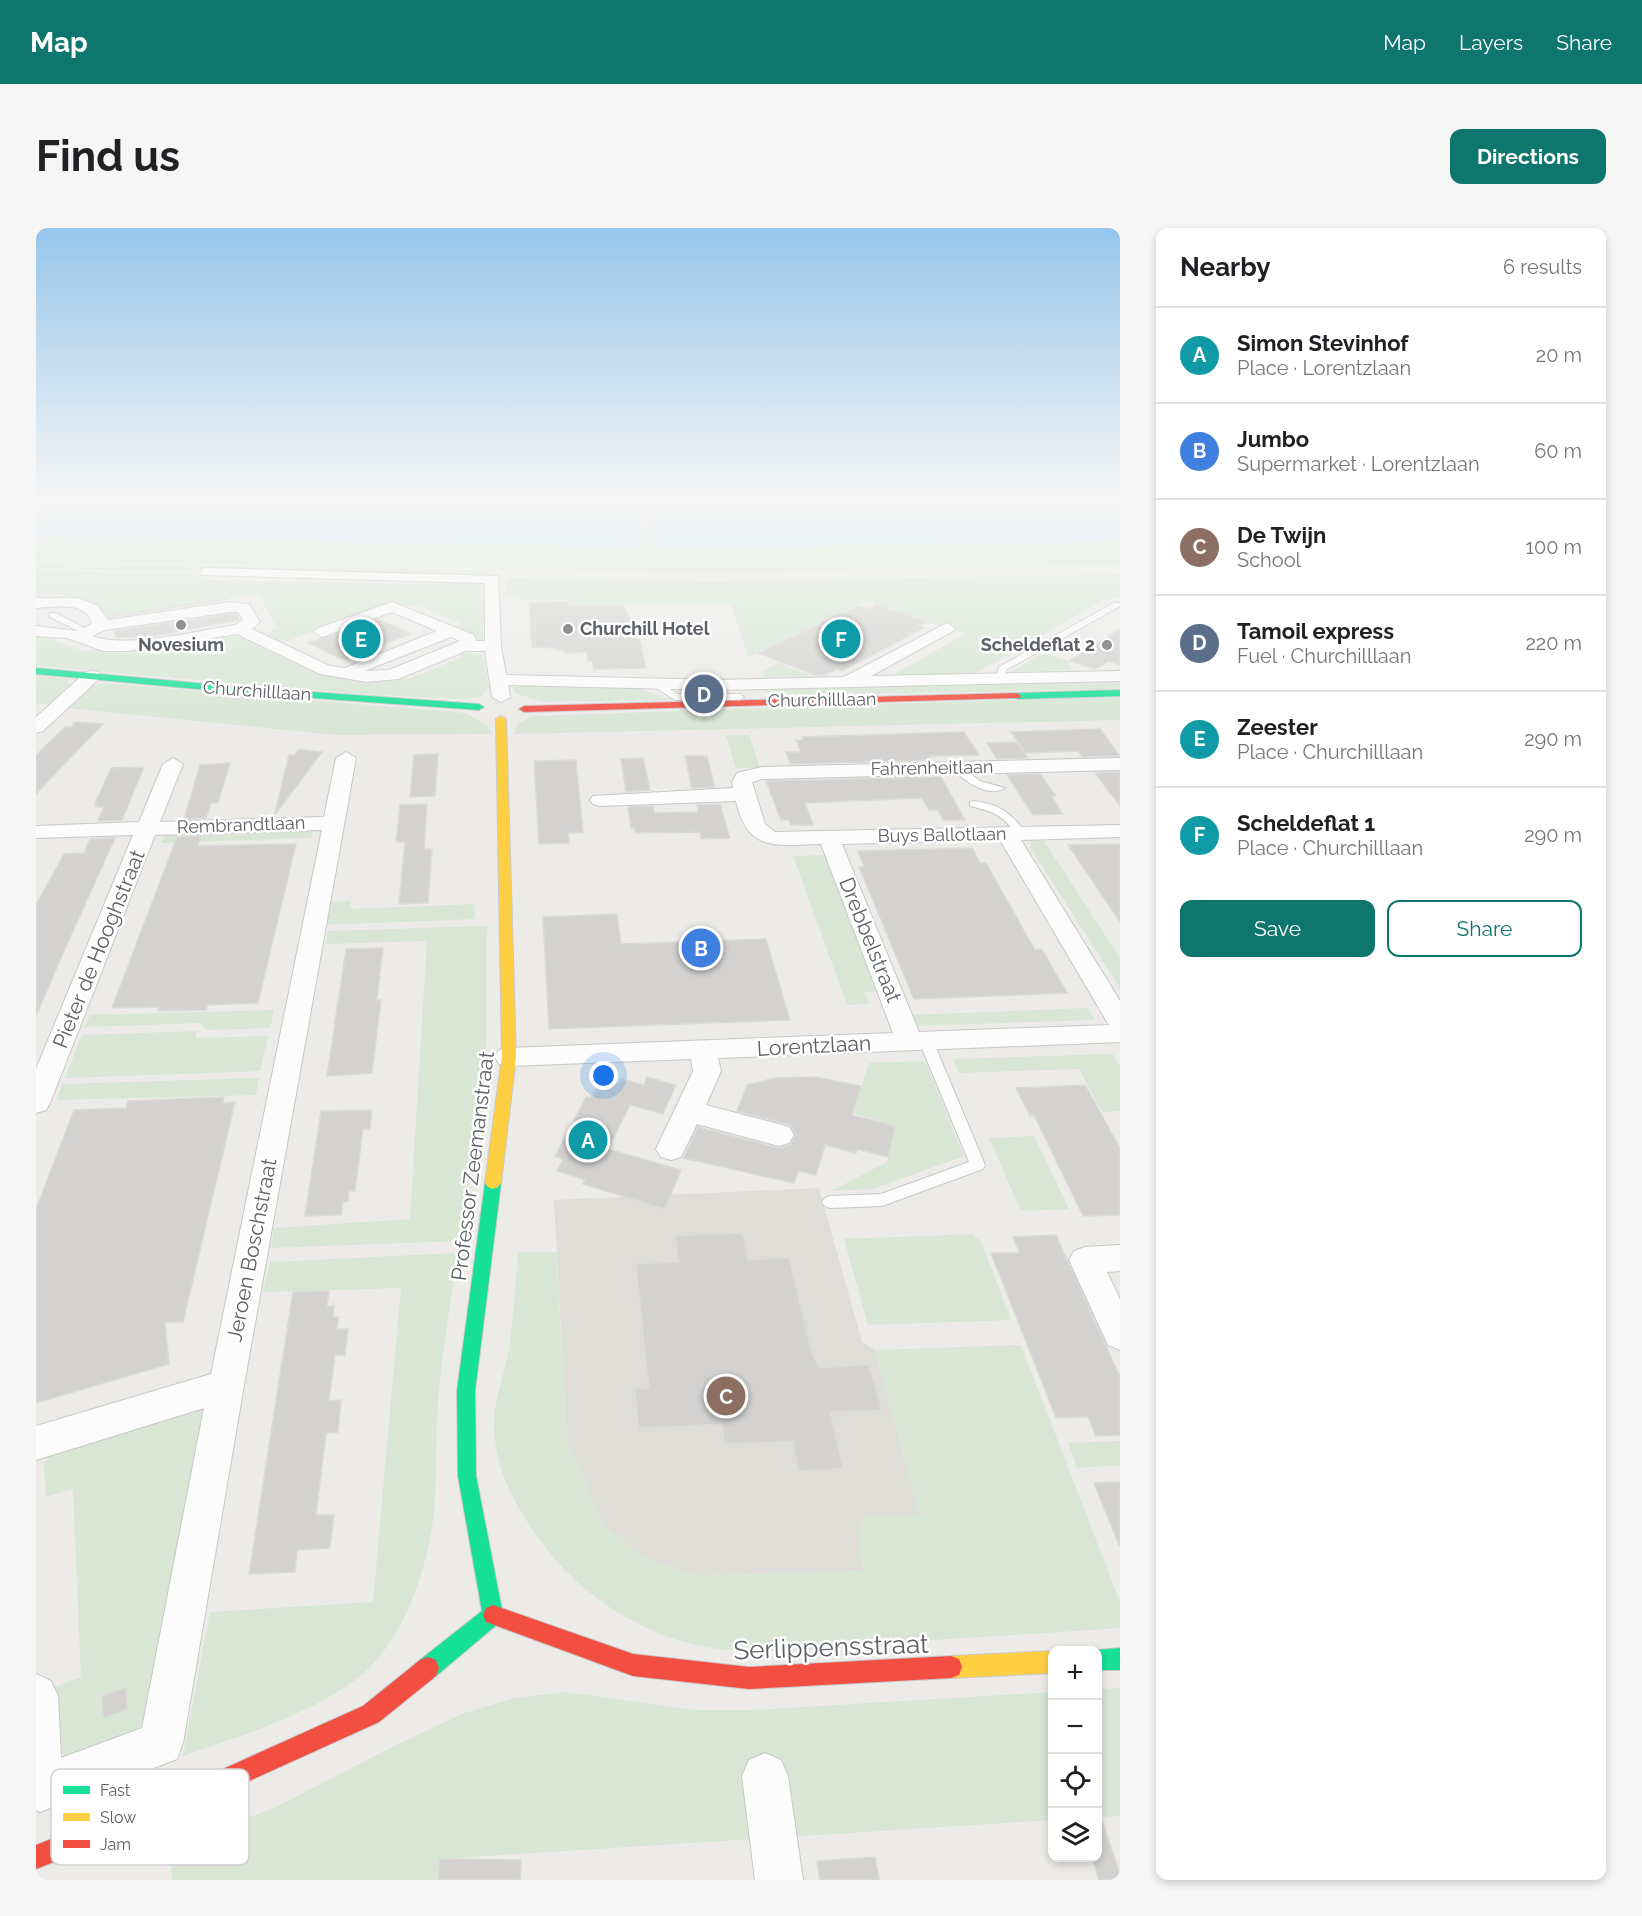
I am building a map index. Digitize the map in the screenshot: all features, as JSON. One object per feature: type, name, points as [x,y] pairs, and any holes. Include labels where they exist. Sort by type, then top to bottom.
[{"type":"street","points":[[451,578],[493,579],[493,646],[500,689],[522,703],[524,709],[520,714],[501,719],[480,713],[479,707],[483,702],[500,689]]},
{"type":"street","points":[[36,603],[87,606],[96,612],[89,632]]},
{"type":"street","points":[[36,631],[89,632],[231,607],[243,608],[252,622],[239,629],[127,646],[104,646],[89,632]]},
{"type":"street","points":[[322,632],[392,607],[468,638],[464,646]]},
{"type":"street","name":"Churchilllaan","points":[[848,682],[947,628]]},
{"type":"street","name":"Churchilllaan","points":[[239,629],[326,670],[379,678],[464,646],[493,646]]},
{"type":"street","points":[[344,674],[451,631]]},
{"type":"street","name":"Churchilllaan","points":[[36,671],[479,707]]},
{"type":"street","points":[[36,728],[92,676]]},
{"type":"street","name":"Churchilllaan","points":[[524,709],[757,693],[848,682],[1120,676]]},
{"type":"street","name":"Churchilllaan","points":[[500,689],[658,685],[757,693],[1120,693]]},
{"type":"street","name":"Professor Zeemanstraat","points":[[492,1615],[467,1476],[466,1390],[509,1057],[501,719]]},
{"type":"street","name":"Jeroen Boschstraat","points":[[93,1769],[161,1743],[225,1385],[346,758]]},
{"type":"street","name":"Rembrandtlaan","points":[[148,828],[172,764]]},
{"type":"street","name":"Fahrenheitlaan","points":[[745,785],[762,772],[1120,764]]},
{"type":"street","points":[[600,800],[745,785]]},
{"type":"street","name":"Buys Ballotlaan","points":[[745,785],[755,829],[765,837],[829,838],[1120,831]]},
{"type":"street","name":"Rembrandtlaan","points":[[36,832],[333,823]]},
{"type":"street","name":"Pieter de Hooghstraat","points":[[36,1103],[148,828]]},
{"type":"street","points":[[1014,834],[1120,1022]]},
{"type":"street","name":"Drebbelstraat","points":[[829,838],[918,1041]]},
{"type":"street","name":"Lorentzlaan","points":[[509,1057],[1120,1034]]},
{"type":"street","points":[[671,1149],[707,1071],[703,1051]]},
{"type":"street","points":[[689,1111],[779,1135]]},
{"type":"street","points":[[1120,1258],[1085,1260],[1120,1335]]},
{"type":"street","points":[[36,1443],[225,1385]]},
{"type":"street","points":[[249,1769],[371,1714],[492,1615]]},
{"type":"street","name":"Serlippensstraat","points":[[492,1615],[633,1665],[749,1677],[1048,1662]]},
{"type":"street","points":[[1102,1660],[1120,1659]]},
{"type":"street","name":"Jeroen Boschstraat","points":[[36,1696],[40,1789],[51,1785]]},
{"type":"street","points":[[765,1776],[779,1880]]},
{"type":"street","points":[[36,1857],[51,1851]]},
{"type":"lane","points":[[1000,679],[1002,669],[1117,605]]},
{"type":"lane","points":[[53,615],[89,632]]},
{"type":"lane","points":[[958,768],[964,776],[975,782],[1000,789]]},
{"type":"lane","points":[[974,804],[1002,810],[1011,817],[1014,834]]},
{"type":"lane","points":[[830,1202],[882,1200],[978,1165],[918,1041]]},
{"type":"shaded area","points":[[819,1188],[862,1342],[875,1350],[920,1514],[859,1540],[864,1570],[699,1576],[646,1559],[603,1525],[567,1441],[554,1200]]},
{"type":"green space","points":[[36,578],[203,578],[201,580],[411,584],[413,580],[482,581],[486,584],[486,643],[476,642],[453,627],[461,623],[416,605],[380,606],[282,643],[266,633],[277,628],[258,594],[104,616],[61,600],[65,594],[36,594]]},
{"type":"green space","points":[[516,578],[716,582],[913,578],[1120,578],[1120,598],[1105,599],[976,673],[899,675],[897,673],[965,634],[866,601],[749,657],[730,603],[569,606],[567,599],[519,600],[518,596],[505,596],[506,580]]},
{"type":"green space","points":[[43,633],[63,635],[53,640],[87,652],[98,647],[124,648],[125,653],[219,639],[218,634],[243,634],[368,681],[385,681],[398,677],[406,680],[462,657],[457,653],[482,654],[489,687],[482,696],[465,699],[360,694],[36,666],[36,637]]},
{"type":"green space","points":[[1043,653],[1066,660],[1072,670],[1011,672]]},
{"type":"green space","points":[[779,663],[816,678],[767,679],[760,673]]},
{"type":"green space","points":[[36,675],[68,679],[69,686],[51,704],[36,704]]},
{"type":"green space","points":[[1120,679],[1120,689],[810,695],[763,692],[776,687]]},
{"type":"green space","points":[[103,683],[466,713],[487,726],[492,734],[335,735],[66,708],[89,687]]},
{"type":"green space","points":[[518,685],[640,689],[672,700],[543,702],[514,693],[513,688]]},
{"type":"green space","points":[[1120,696],[1120,720],[514,734],[518,724],[532,716]]},
{"type":"green space","points":[[726,735],[749,735],[760,768],[736,768]]},
{"type":"green space","points":[[313,829],[311,838],[161,843],[165,834]]},
{"type":"green space","points":[[1032,841],[1044,841],[1120,958],[1120,988],[1030,847]]},
{"type":"green space","points":[[825,855],[879,991],[864,992],[869,1004],[847,1005],[793,856]]},
{"type":"green space","points":[[351,901],[350,909],[475,904],[475,919],[325,925],[329,902]]},
{"type":"green space","points":[[487,926],[486,1068],[460,1241],[271,1248],[274,1228],[410,1219],[427,941],[326,944],[328,931]]},
{"type":"green space","points":[[1088,1008],[1095,1020],[914,1026],[909,1015]]},
{"type":"green space","points":[[274,1010],[270,1028],[206,1030],[201,1023],[85,1027],[90,1015]]},
{"type":"green space","points":[[197,1031],[195,1038],[268,1036],[260,1071],[65,1078],[82,1035]]},
{"type":"green space","points":[[1113,1054],[1120,1066],[1120,1111],[1102,1112],[1079,1069],[959,1073],[953,1059]]},
{"type":"green space","points":[[925,1061],[964,1156],[873,1189],[831,1191],[887,1162],[895,1126],[853,1113],[869,1063]]},
{"type":"green space","points":[[259,1078],[256,1095],[56,1100],[63,1084]]},
{"type":"green space","points":[[1034,1136],[1069,1209],[1021,1211],[989,1138]]},
{"type":"green space","points":[[972,1234],[981,1241],[1011,1320],[868,1325],[844,1239]]},
{"type":"green space","points":[[518,1252],[556,1252],[567,1441],[603,1525],[646,1559],[699,1576],[864,1570],[859,1540],[864,1516],[920,1514],[875,1350],[1021,1345],[1120,1602],[1120,1628],[809,1649],[741,1651],[693,1644],[667,1636],[642,1626],[618,1612],[595,1597],[555,1560],[515,1501],[499,1460],[494,1430],[495,1411],[513,1319]]},
{"type":"green space","points":[[457,1253],[438,1401],[432,1528],[419,1582],[395,1635],[373,1664],[334,1694],[284,1719],[183,1756],[210,1612],[373,1602],[401,1288],[263,1292],[270,1262]]},
{"type":"green space","points":[[207,1404],[168,1609],[140,1730],[68,1759],[58,1750],[51,1688],[81,1677],[73,1489],[46,1497],[44,1465],[52,1449]]},
{"type":"green space","points":[[1120,1441],[1120,1465],[1077,1468],[1068,1443]]},
{"type":"green space","points":[[1120,1688],[1120,1816],[1102,1817],[1102,1689]]},
{"type":"green space","points":[[566,1692],[695,1710],[752,1710],[1048,1692],[1048,1820],[440,1859],[438,1880],[172,1880],[171,1865],[249,1865],[249,1818],[278,1806],[462,1714],[513,1698]]},
{"type":"building","points":[[229,599],[110,617],[109,616],[192,604]]},
{"type":"building","points":[[567,602],[567,606],[624,606],[631,621],[635,621],[646,668],[594,669],[592,661],[588,661],[587,652],[565,653],[565,650],[556,650],[556,648],[532,647],[529,603]]},
{"type":"building","points":[[876,605],[928,622],[918,626],[924,628],[842,671],[837,669],[825,675],[815,675],[758,653],[859,606],[869,609]]},
{"type":"building","name":"Novesium","points":[[237,614],[239,620],[155,636],[116,638],[114,631]]},
{"type":"building","points":[[378,619],[411,634],[343,660],[308,643]]},
{"type":"building","name":"Scheldeflat 2","points":[[1120,629],[1120,665],[1109,661],[1096,669],[1069,661]]},
{"type":"building","points":[[75,722],[103,724],[36,794],[36,755],[65,727],[71,727]]},
{"type":"building","points":[[1100,729],[1120,756],[1083,757],[1078,751],[1026,753],[1011,732]]},
{"type":"building","points":[[964,732],[979,755],[930,756],[932,760],[790,764],[786,752],[801,752],[796,740],[803,740],[802,737]]},
{"type":"building","points":[[1017,742],[1028,758],[997,759],[987,743]]},
{"type":"building","points":[[299,749],[322,752],[274,816],[289,755],[295,755]]},
{"type":"building","points":[[438,754],[435,796],[410,797],[414,755]]},
{"type":"building","points":[[685,756],[707,756],[715,787],[692,788]]},
{"type":"building","points":[[643,758],[650,790],[626,792],[621,759]]},
{"type":"building","points":[[576,760],[583,832],[568,833],[569,843],[539,844],[534,761]]},
{"type":"building","points":[[230,763],[218,803],[211,803],[206,818],[184,819],[200,765]]},
{"type":"building","points":[[144,767],[122,820],[98,821],[104,807],[96,807],[98,804],[95,804],[111,768]]},
{"type":"building","points":[[1120,772],[1120,806],[1095,773]]},
{"type":"building","points":[[1040,774],[1056,796],[1051,796],[1063,814],[1033,815],[1007,775]]},
{"type":"building","points":[[941,777],[965,820],[943,820],[938,810],[929,810],[922,798],[805,803],[813,825],[791,825],[789,820],[781,820],[766,781]]},
{"type":"building","points":[[427,804],[424,849],[432,849],[428,903],[399,904],[405,842],[396,842],[400,805]]},
{"type":"building","points":[[720,804],[730,838],[701,839],[700,832],[636,833],[635,828],[631,828],[628,807],[653,806],[655,813],[698,812],[697,805]]},
{"type":"building","points":[[201,836],[198,846],[296,844],[258,1003],[207,1005],[206,1010],[158,1011],[159,1007],[112,1008],[177,837]]},
{"type":"building","points":[[115,838],[36,1016],[36,905],[64,854],[84,853],[90,839]]},
{"type":"building","points":[[1120,844],[1120,922],[1068,845]]},
{"type":"building","points":[[972,848],[980,863],[986,863],[1035,950],[1042,949],[1067,993],[914,999],[859,867],[864,867],[858,851]]},
{"type":"building","points":[[617,914],[621,944],[766,939],[790,1020],[549,1029],[543,917]]},
{"type":"building","points":[[383,948],[377,1000],[381,1000],[372,1073],[327,1076],[346,949]]},
{"type":"building","points":[[647,1077],[676,1085],[663,1114],[630,1105],[608,1149],[681,1170],[665,1209],[583,1184],[585,1180],[557,1171],[563,1159],[555,1156],[586,1097],[591,1098],[602,1079],[619,1084],[621,1079],[644,1085]]},
{"type":"building","points":[[816,1077],[861,1086],[852,1115],[895,1126],[888,1157],[857,1149],[856,1153],[825,1145],[816,1175],[798,1171],[794,1183],[683,1158],[698,1127],[778,1148],[790,1145],[796,1134],[790,1125],[737,1111],[747,1085],[775,1078]]},
{"type":"building","points":[[1085,1085],[1120,1148],[1120,1215],[1083,1216],[1034,1115],[1030,1116],[1016,1088]]},
{"type":"building","points":[[224,1097],[222,1103],[235,1102],[183,1322],[165,1322],[169,1364],[36,1403],[36,1209],[74,1110],[126,1108],[128,1101]]},
{"type":"building","points":[[372,1110],[370,1129],[363,1129],[355,1191],[349,1191],[348,1201],[343,1202],[341,1215],[305,1216],[321,1111]]},
{"type":"building","points":[[742,1233],[748,1260],[789,1258],[811,1351],[819,1368],[869,1365],[882,1410],[830,1412],[843,1468],[799,1471],[793,1441],[725,1444],[722,1424],[639,1428],[635,1389],[649,1388],[636,1264],[679,1262],[675,1236]]},
{"type":"building","points":[[1056,1235],[1120,1377],[1120,1435],[1096,1436],[1088,1417],[1056,1418],[991,1253],[1020,1253],[1013,1237]]},
{"type":"building","points":[[329,1291],[327,1306],[334,1306],[333,1317],[339,1317],[337,1329],[348,1329],[345,1355],[335,1355],[329,1401],[341,1400],[338,1432],[326,1433],[316,1515],[334,1515],[330,1548],[297,1550],[295,1572],[249,1574],[293,1292]]},
{"type":"building","points":[[1120,1482],[1120,1545],[1119,1545],[1094,1483]]},
{"type":"building","points":[[126,1688],[127,1709],[103,1718],[102,1696]]},
{"type":"building","points":[[1102,1821],[1120,1880],[1099,1880],[1094,1862],[1102,1862]]},
{"type":"building","points":[[875,1857],[879,1880],[820,1880],[817,1861]]},
{"type":"building","points":[[440,1859],[521,1860],[520,1880],[438,1880]]},
{"type":"traffic: fast","points":[[36,671],[229,689],[479,707]]},
{"type":"traffic: fast","points":[[1017,696],[1120,693]]},
{"type":"traffic: fast","points":[[493,1183],[466,1391],[467,1476],[493,1615]]},
{"type":"traffic: fast","points":[[428,1668],[493,1615]]},
{"type":"traffic: fast","points":[[1102,1660],[1120,1659]]},
{"type":"traffic: slow","points":[[493,1183],[509,1057],[501,719]]},
{"type":"traffic: slow","points":[[951,1667],[1048,1662]]},
{"type":"traffic: jam","points":[[524,709],[1017,696]]},
{"type":"traffic: jam","points":[[493,1615],[633,1665],[749,1678],[951,1667]]},
{"type":"traffic: jam","points":[[249,1769],[371,1714],[428,1668]]},
{"type":"traffic: jam","points":[[36,1857],[51,1851]]},
{"type":"place","name":"Novesium","points":[[181,625]]},
{"type":"place","name":"Churchill Hotel","points":[[568,629]]},
{"type":"place","name":"Zeester","points":[[361,639]]},
{"type":"place","name":"Scheldeflat 1","points":[[841,639]]},
{"type":"place","name":"Scheldeflat 2","points":[[1107,645]]},
{"type":"place","name":"Tamoil express","points":[[704,694]]},
{"type":"place","name":"Jumbo","points":[[701,948]]},
{"type":"place","name":"Simon Stevinhof","points":[[588,1140]]},
{"type":"place","name":"De Twijn","points":[[726,1396]]}]
